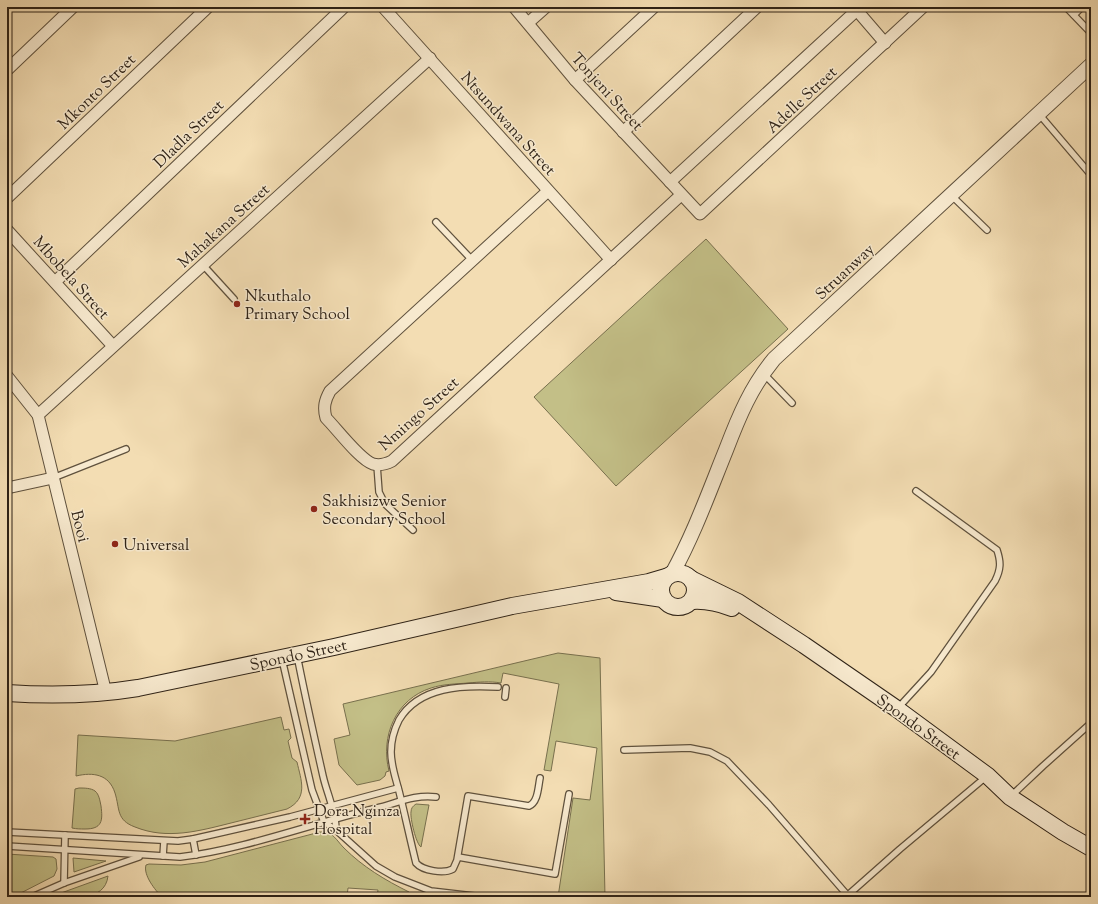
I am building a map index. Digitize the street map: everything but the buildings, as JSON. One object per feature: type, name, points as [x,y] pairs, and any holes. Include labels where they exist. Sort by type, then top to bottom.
[{"type":"main road","name":"Spondo Street","points":[[7,693],[106,693],[168,683],[512,606],[679,576],[738,602],[773,625],[897,709],[988,776],[1010,797],[1063,832],[1091,848]]},
{"type":"main road","points":[[679,576],[695,585],[696,592],[692,601],[684,607],[674,608],[663,599],[661,588],[662,582],[679,576]]},
{"type":"main road","name":"Spondo Street","points":[[587,592],[627,593],[663,599]]},
{"type":"main road","name":"Spondo Street","points":[[692,601],[701,600],[713,602],[740,611],[773,625]]},
{"type":"main road","name":"Spondo Street","points":[[1063,832],[1091,859]]},
{"type":"street","points":[[7,70],[73,7]]},
{"type":"street","name":"Mkonto Street","points":[[7,198],[208,7]]},
{"type":"street","name":"Dladla Street","points":[[55,282],[344,7]]},
{"type":"street","name":"Ntsundwana Street","points":[[383,7],[611,260]]},
{"type":"street","name":"Tonjeni Street","points":[[514,7],[575,80],[700,214]]},
{"type":"street","points":[[528,23],[546,7]]},
{"type":"street","points":[[575,80],[654,7]]},
{"type":"street","points":[[623,132],[757,7]]},
{"type":"street","name":"Adelle Street","points":[[700,214],[923,7]]},
{"type":"street","points":[[670,182],[855,9],[885,42]]},
{"type":"street","name":"Mahakana Street","points":[[38,415],[430,58]]},
{"type":"street","name":"Struanway","points":[[679,576],[686,549],[747,398],[774,359],[1091,65]]},
{"type":"street","name":"Nmingo Street","points":[[548,191],[330,391],[325,401],[324,410],[326,418],[365,459],[377,464],[385,464],[392,461],[681,194]]},
{"type":"street","name":"Mbobela Street","points":[[7,230],[112,346]]},
{"type":"street","name":"Booi","points":[[7,376],[38,415],[106,693]]},
{"type":"street","points":[[7,488],[53,478]]},
{"type":"lane","points":[[1066,7],[1091,33]]},
{"type":"lane","points":[[1074,15],[1082,7]]},
{"type":"lane","points":[[1039,114],[1091,175]]},
{"type":"lane","points":[[951,195],[987,230]]},
{"type":"lane","points":[[436,222],[472,260]]},
{"type":"lane","points":[[203,265],[234,299]]},
{"type":"lane","points":[[763,373],[792,403]]},
{"type":"lane","points":[[53,478],[126,449]]},
{"type":"lane","points":[[377,464],[379,492],[385,504],[412,530]]},
{"type":"lane","points":[[897,709],[931,672],[995,581],[1001,570],[1001,560],[997,550],[916,491]]},
{"type":"lane","points":[[297,655],[314,738],[327,791],[336,818],[336,830]]},
{"type":"lane","points":[[281,658],[312,790],[324,822],[336,830],[376,866],[430,894],[483,897]]},
{"type":"lane","points":[[498,687],[438,690],[420,698],[412,704],[396,726],[391,743],[392,761],[416,863],[424,868],[448,871],[455,866],[458,857],[468,796],[529,806],[536,800],[540,778]]},
{"type":"lane","points":[[504,697],[506,688]]},
{"type":"lane","points":[[1010,797],[1091,723]]},
{"type":"lane","points":[[624,750],[690,748],[710,752],[727,761],[769,805],[848,896],[900,849],[988,776]]},
{"type":"lane","points":[[7,832],[178,841],[290,817],[398,788]]},
{"type":"lane","points":[[458,857],[555,874],[569,794]]},
{"type":"lane","points":[[7,846],[180,857],[196,855],[270,837],[416,797],[425,795],[436,797]]},
{"type":"lane","points":[[64,883],[65,835]]},
{"type":"lane","points":[[193,839],[196,855]]},
{"type":"lane","points":[[163,856],[164,841]]},
{"type":"lane","points":[[32,897],[64,883],[143,855]]},
{"type":"shaded area","points":[[706,239],[788,329],[616,486],[534,397]]},
{"type":"shaded area","points":[[558,653],[600,658],[605,897],[558,897],[573,798],[590,800],[597,748],[556,741],[551,771],[544,770],[559,684],[503,673],[501,683],[476,682],[431,688],[419,693],[408,701],[394,720],[389,732],[387,745],[389,771],[386,772],[385,776],[380,780],[357,785],[339,765],[334,739],[350,735],[343,704]]},
{"type":"shaded area","points":[[281,717],[284,730],[289,729],[291,738],[288,741],[292,758],[297,762],[302,788],[298,800],[294,805],[287,809],[195,831],[171,834],[159,833],[135,827],[125,821],[120,813],[115,793],[105,778],[88,774],[76,776],[78,735],[175,741]]},
{"type":"shaded area","points":[[75,789],[92,789],[98,796],[102,816],[100,823],[95,828],[72,828]]},
{"type":"shaded area","points":[[416,804],[429,805],[421,847],[415,836],[411,820],[411,809]]},
{"type":"shaded area","points":[[320,832],[328,833],[334,837],[351,855],[367,867],[383,878],[409,892],[408,897],[377,897],[378,890],[348,888],[347,897],[162,897],[153,886],[146,873],[146,865],[149,864],[181,865],[205,862]]},
{"type":"shaded area","points":[[7,854],[53,857],[56,859],[57,869],[54,876],[13,897],[7,897]]},
{"type":"shaded area","points":[[73,858],[106,861],[74,872]]},
{"type":"shaded area","points":[[108,876],[105,885],[100,891],[93,895],[85,897],[50,897]]},
{"type":"place","name":"Nkuthalo Primary School","points":[[237,304]]},
{"type":"place","name":"Sakhisizwe Senior Secondary School","points":[[314,509]]},
{"type":"place","name":"Universal","points":[[115,544]]},
{"type":"place","name":"Dora Nginza Hospital","points":[[305,819]]}]
